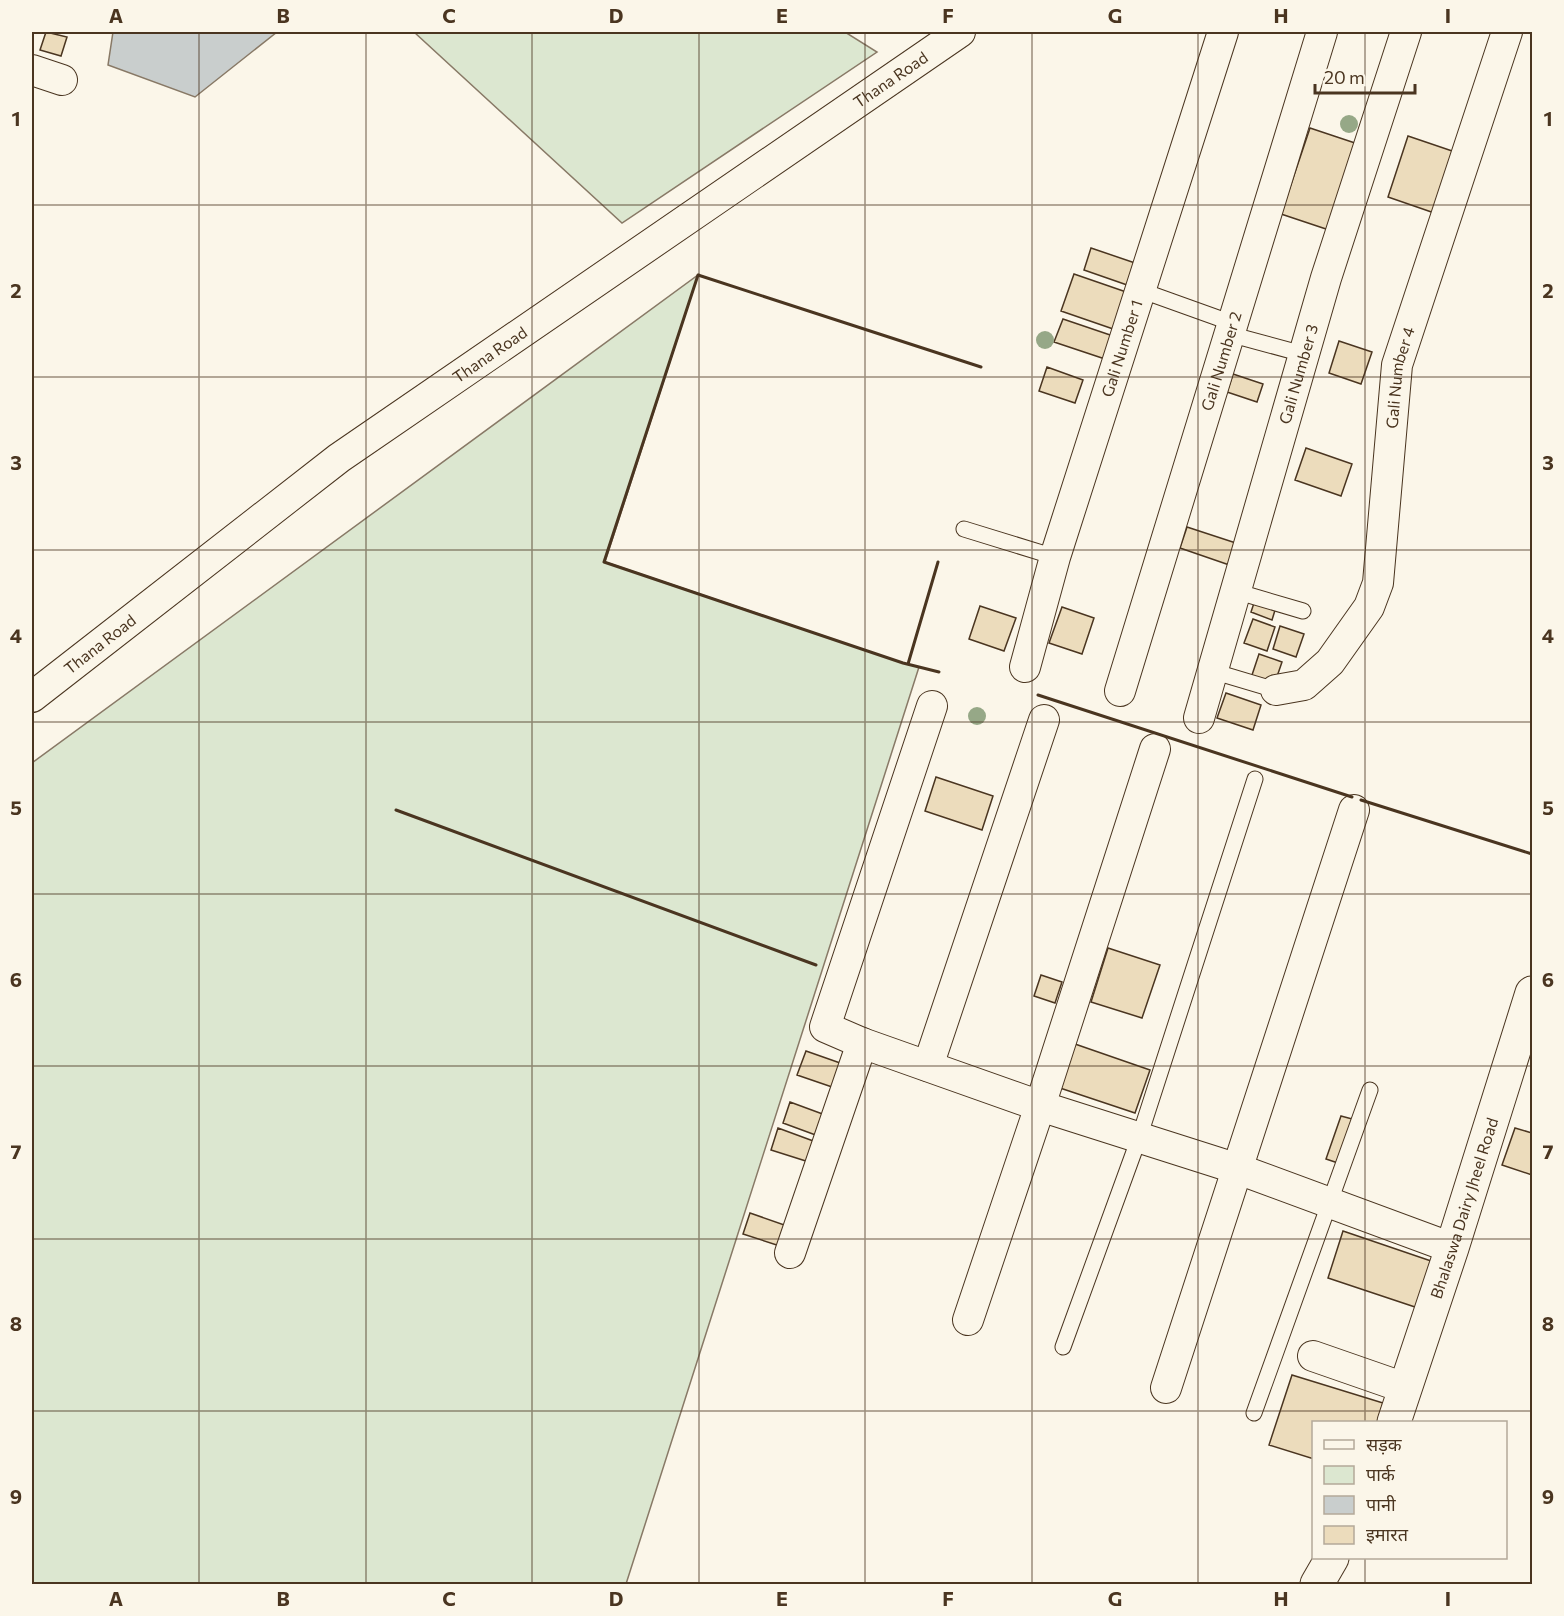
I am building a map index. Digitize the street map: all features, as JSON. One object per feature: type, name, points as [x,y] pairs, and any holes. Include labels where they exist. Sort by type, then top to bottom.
[{"type":"street","name":"Gali Number 1","points":[[1025,667],[1055,556],[1223,32]]},
{"type":"street","name":"Gali Number 2","points":[[1120,691],[1322,32]]},
{"type":"street","name":"Gali Number 3","points":[[1199,718],[1303,354],[1339,235],[1406,32]]},
{"type":"street","name":"Gali Number 4","points":[[1276,690],[1304,685],[1330,662],[1369,607],[1378,583],[1397,365],[1507,32]]},
{"type":"street","name":"Thana Road","points":[[32,697],[339,458],[937,37]]},
{"type":"street","points":[[32,70],[62,80]]},
{"type":"street","points":[[932,706],[825,1027],[862,1043],[1040,1106],[1238,1169],[1452,1248]]},
{"type":"street","points":[[928,1066],[1044,720]]},
{"type":"street","points":[[968,1320],[1040,1106],[1155,749]]},
{"type":"street","points":[[1166,1388],[1354,810]]},
{"type":"street","name":"Bhalaswa Dairy Jheel Road","points":[[1394,1421],[1533,993]]},
{"type":"street","points":[[790,1253],[862,1043]]},
{"type":"street","points":[[1313,1356],[1406,1388]]},
{"type":"street","points":[[1317,1584],[1331,1559]]},
{"type":"lane","points":[[1140,291],[1231,329],[1303,354]]},
{"type":"lane","points":[[964,529],[1055,556]]},
{"type":"lane","points":[[1235,591],[1303,611]]},
{"type":"lane","points":[[1212,671],[1276,690]]},
{"type":"lane","points":[[1063,1347],[1139,1138],[1255,779]]},
{"type":"lane","points":[[1254,1413],[1370,1090]]},
{"type":"green space","points":[[414,32],[845,32],[877,52],[622,223]]},
{"type":"green space","points":[[698,275],[605,562],[919,667],[626,1584],[32,1584],[32,763]]},
{"type":"water","points":[[113,32],[277,32],[195,97],[108,65]]},
{"type":"building","points":[[46,32],[67,37],[61,56],[40,50]]},
{"type":"building","points":[[1310,128],[1364,146],[1335,232],[1281,214]]},
{"type":"building","points":[[1408,136],[1464,155],[1443,216],[1388,197]]},
{"type":"building","points":[[1091,248],[1138,264],[1130,286],[1084,270]]},
{"type":"building","points":[[1074,274],[1132,294],[1119,331],[1061,311]]},
{"type":"building","points":[[1063,319],[1122,339],[1114,362],[1054,342]]},
{"type":"building","points":[[1339,341],[1372,352],[1361,384],[1329,373]]},
{"type":"building","points":[[1047,367],[1083,380],[1075,403],[1039,391]]},
{"type":"building","points":[[1233,374],[1263,384],[1257,402],[1227,392]]},
{"type":"building","points":[[1306,448],[1352,464],[1341,496],[1295,480]]},
{"type":"building","points":[[1187,527],[1245,546],[1238,568],[1180,548]]},
{"type":"building","points":[[1255,600],[1276,607],[1272,620],[1251,612]]},
{"type":"building","points":[[980,606],[1016,618],[1004,651],[969,639]]},
{"type":"building","points":[[1062,607],[1094,618],[1082,654],[1049,643]]},
{"type":"building","points":[[1253,619],[1275,627],[1267,651],[1244,643]]},
{"type":"building","points":[[1280,626],[1304,634],[1296,657],[1273,649]]},
{"type":"building","points":[[1259,654],[1282,662],[1271,694],[1248,687]]},
{"type":"building","points":[[1226,693],[1261,705],[1253,730],[1217,718]]},
{"type":"building","points":[[936,777],[993,796],[982,830],[925,811]]},
{"type":"building","points":[[1108,948],[1160,965],[1142,1018],[1091,1002]]},
{"type":"building","points":[[1041,975],[1062,982],[1055,1003],[1034,996]]},
{"type":"building","points":[[1075,1044],[1150,1070],[1135,1113],[1060,1088]]},
{"type":"building","points":[[806,1051],[843,1064],[835,1088],[797,1075]]},
{"type":"building","points":[[790,1102],[828,1116],[821,1137],[783,1123]]},
{"type":"building","points":[[1341,1116],[1356,1120],[1341,1164],[1326,1159]]},
{"type":"building","points":[[778,1128],[816,1142],[809,1162],[771,1150]]},
{"type":"building","points":[[1515,1128],[1532,1133],[1532,1175],[1502,1165]]},
{"type":"building","points":[[750,1213],[790,1227],[783,1247],[743,1234]]},
{"type":"building","points":[[1343,1231],[1434,1262],[1418,1308],[1328,1278]]},
{"type":"building","points":[[1292,1375],[1383,1403],[1377,1421],[1312,1421],[1312,1458],[1269,1445]]},
{"type":"wall","points":[[939,672],[903,663],[604,562],[698,275],[981,367]]},
{"type":"wall","points":[[908,664],[938,562]]},
{"type":"wall","points":[[1038,695],[1352,797]]},
{"type":"wall","points":[[1361,800],[1532,854]]},
{"type":"wall","points":[[396,810],[816,965]]}]
